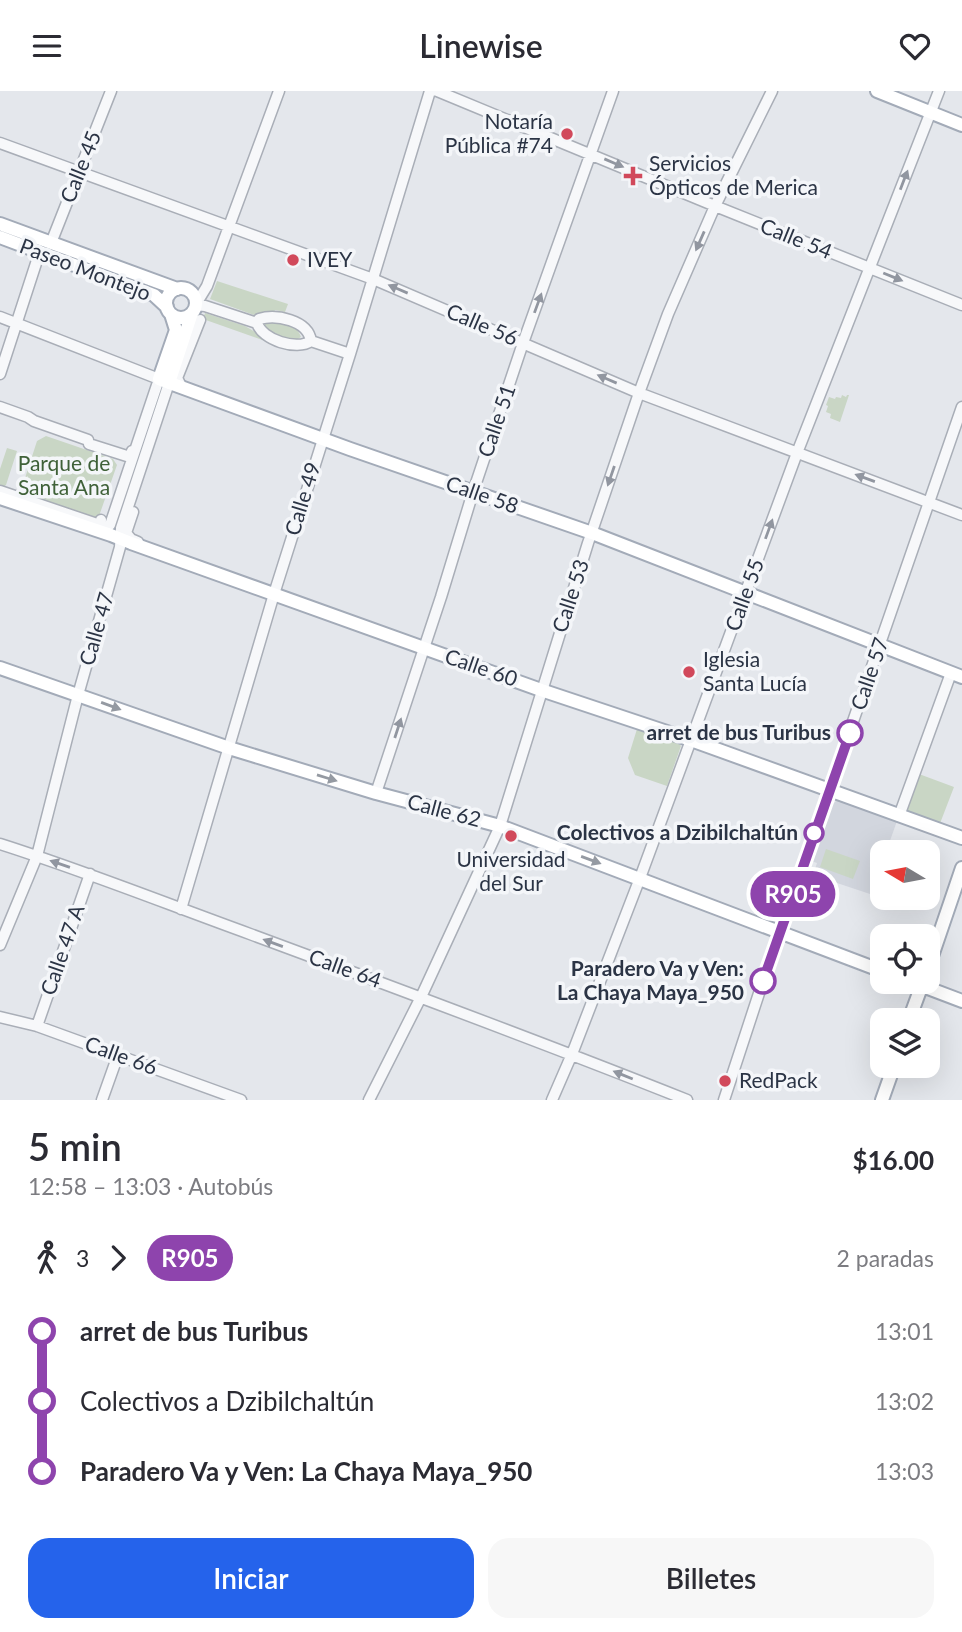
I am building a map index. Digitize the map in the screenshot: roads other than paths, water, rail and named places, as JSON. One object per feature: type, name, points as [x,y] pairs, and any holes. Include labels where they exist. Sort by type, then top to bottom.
[{"type":"main road","points":[[877,91],[962,125]]},
{"type":"main road","points":[[0,224],[177,289],[189,291],[194,296],[196,311],[182,318],[169,311],[167,298],[177,289]]},
{"type":"main road","name":"Paseo Montejo","points":[[0,237],[154,295],[169,311]]},
{"type":"main road","name":"Calle 47","points":[[168,385],[176,330],[169,311]]},
{"type":"main road","name":"Calle 47","points":[[168,385],[196,311]]},
{"type":"main road","name":"Calle 58","points":[[168,385],[592,533],[956,675]]},
{"type":"main road","name":"Calle 60","points":[[0,501],[100,525],[120,544],[273,593],[541,690],[693,738],[962,838]]},
{"type":"main road","name":"Calle 62","points":[[0,669],[229,748],[376,793],[499,826],[642,872],[780,933],[870,967]]},
{"type":"main road","points":[[940,933],[962,868]]},
{"type":"main road","points":[[940,992],[962,1001]]},
{"type":"main road","points":[[882,1100],[890,1078]]},
{"type":"street","name":"Calle 45","points":[[51,243],[111,91]]},
{"type":"street","name":"Calle 47","points":[[196,311],[232,220],[277,91]]},
{"type":"street","points":[[232,220],[285,91]]},
{"type":"street","name":"Calle 49","points":[[181,909],[273,593],[350,354],[430,91]]},
{"type":"street","name":"Calle 54","points":[[438,91],[962,305]]},
{"type":"street","name":"Calle 51","points":[[376,793],[472,492],[613,91]]},
{"type":"street","name":"Calle 53","points":[[369,1100],[421,997],[499,826],[592,533],[668,314],[715,206],[772,91]]},
{"type":"street","name":"Calle 55","points":[[552,1100],[693,738],[797,453],[939,91]]},
{"type":"street","name":"Calle 56","points":[[0,143],[232,220],[639,393],[962,515]]},
{"type":"street","points":[[0,375],[40,251]]},
{"type":"street","points":[[196,311],[205,306],[257,323]]},
{"type":"street","name":"Calle 58","points":[[0,317],[168,385]]},
{"type":"street","points":[[257,323],[261,318],[277,317],[308,332],[312,341]]},
{"type":"street","points":[[257,323],[262,332],[285,343],[302,345],[312,341],[350,354]]},
{"type":"street","name":"Calle 47","points":[[100,525],[110,525],[155,407],[168,385]]},
{"type":"street","points":[[0,407],[130,457],[168,385]]},
{"type":"street","points":[[168,385],[171,393],[126,533],[131,539],[273,593]]},
{"type":"street","name":"Calle 47","points":[[0,944],[37,856],[155,407]]},
{"type":"street","name":"Calle 57","points":[[724,1100],[962,407]]},
{"type":"street","points":[[0,491],[100,525]]},
{"type":"street","points":[[0,501],[120,544]]},
{"type":"street","points":[[900,814],[956,675]]},
{"type":"street","points":[[541,690],[685,743],[642,872]]},
{"type":"street","points":[[642,872],[695,746],[819,792],[830,791],[962,838]]},
{"type":"street","name":"Calle 64","points":[[0,844],[90,874],[421,997],[687,1100]]},
{"type":"street","name":"Calle 47 A","points":[[37,1026],[90,874]]},
{"type":"street","name":"Calle 66","points":[[0,1017],[37,1026],[241,1100]]},
{"type":"street","points":[[102,1100],[118,1055]]},
{"type":"place","name":"Notaría Pública #74","points":[[567,134]]},
{"type":"place","name":"Servicios Ópticos de Merica","points":[[633,176]]},
{"type":"place","name":"IVEY","points":[[293,260]]},
{"type":"place","name":"Iglesia Santa Lucía","points":[[689,672]]},
{"type":"place","name":"arret de bus Turibus","points":[[850,733]]},
{"type":"place","name":"Colectivos a Dzibilchaltún","points":[[814,833]]},
{"type":"place","name":"Universidad del Sur","points":[[511,836]]},
{"type":"place","name":"Paradero Va y Ven: La Chaya Maya_950","points":[[763,981]]},
{"type":"place","name":"RedPack","points":[[725,1081]]},
{"type":"park label","name":"Parque de Santa Ana","points":[[64,476]]}]
